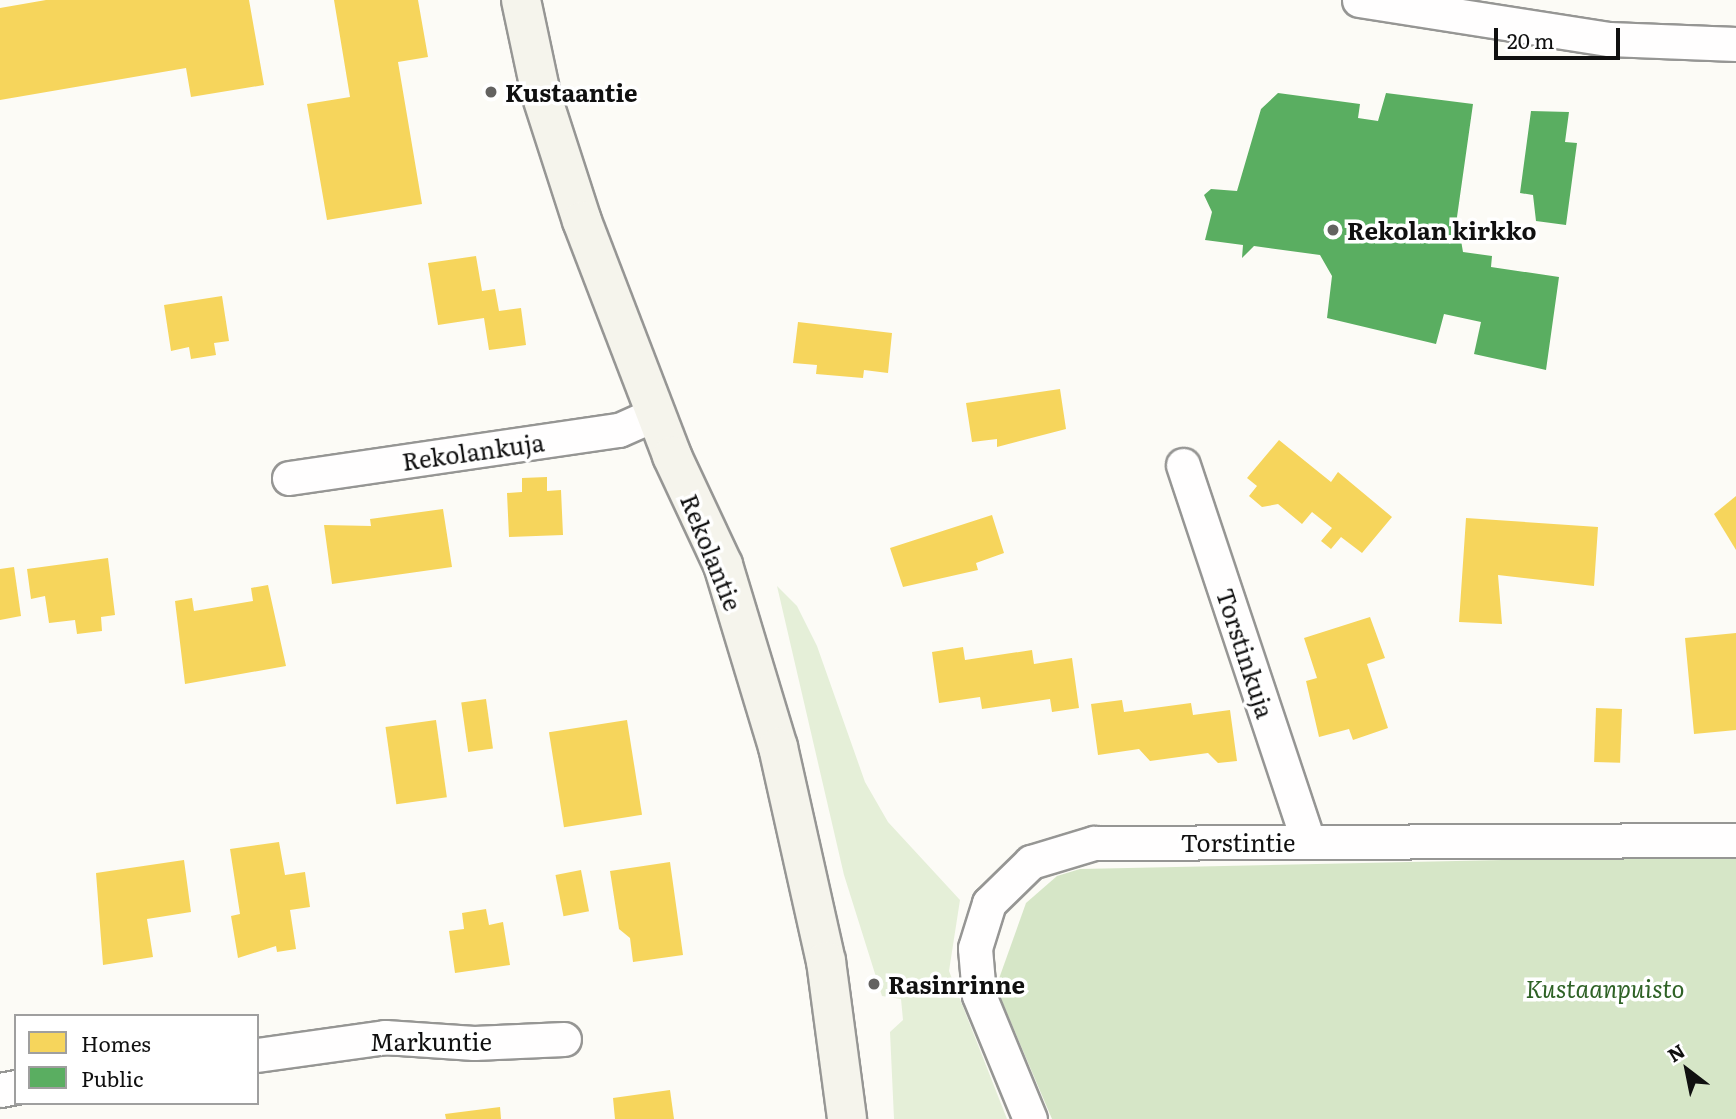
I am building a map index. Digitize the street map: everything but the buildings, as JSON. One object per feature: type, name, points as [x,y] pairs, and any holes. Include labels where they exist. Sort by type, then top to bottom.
[{"type":"main road","name":"Rekolantie","points":[[521,0],[541,94],[582,222],[656,414],[723,565],[778,747],[826,961],[847,1119]]},
{"type":"street","points":[[1359,0],[1609,39],[1736,44]]},
{"type":"street","name":"Rekolankuja","points":[[289,478],[619,430],[656,414]]},
{"type":"street","name":"Torstinkuja","points":[[1183,465],[1308,841]]},
{"type":"street","name":"Torstintie","points":[[1030,1119],[975,974],[975,948],[989,903],[1008,879],[1031,862],[1094,843],[1736,840]]},
{"type":"street","name":"Markuntie","points":[[259,1055],[386,1037],[474,1043],[564,1039]]},
{"type":"green space","points":[[777,586],[797,606],[817,646],[865,782],[888,822],[960,900],[949,971],[1007,1119],[894,1119],[890,1032],[903,1020],[901,999],[882,996],[844,875]]},
{"type":"green space","name":"Kustaanpuisto","points":[[1736,855],[1736,1119],[1052,1119],[996,987],[1026,903],[1057,876],[1080,869]]},
{"type":"place","name":"Kustaantie","points":[[491,92]]},
{"type":"place","name":"Rekolan kirkko","points":[[1333,230]]},
{"type":"place","name":"Rasinrinne","points":[[874,984]]}]
